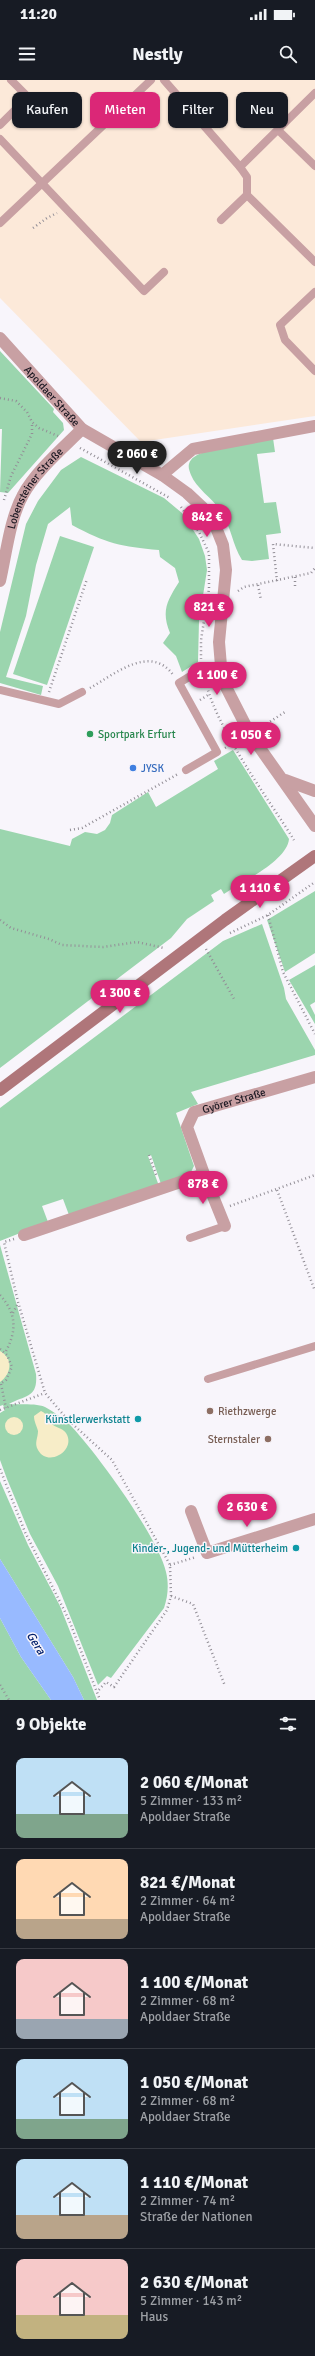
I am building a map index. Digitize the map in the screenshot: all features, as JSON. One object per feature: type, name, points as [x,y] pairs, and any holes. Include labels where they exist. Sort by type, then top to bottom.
[{"type":"main road","points":[[0,1090],[225,920],[315,856]]},
{"type":"street","name":"Apoldaer Straße","points":[[0,338],[82,428],[162,475],[203,508],[215,525],[223,545],[226,570],[219,642],[221,666],[226,687],[240,717],[285,780],[315,826]]},
{"type":"street","points":[[162,475],[193,449],[315,426]]},
{"type":"street","name":"Lobensteiner Straße","points":[[0,581],[18,508],[23,495],[33,481],[82,428]]},
{"type":"street","points":[[285,780],[315,791]]},
{"type":"street","name":"Györer Straße","points":[[225,1226],[187,1127],[194,1112],[315,1077]]},
{"type":"street","points":[[24,1235],[204,1174]]},
{"type":"street","points":[[191,1511],[207,1553],[315,1519]]},
{"type":"lane","points":[[0,125],[28,97],[11,80]]},
{"type":"lane","points":[[0,223],[151,80]]},
{"type":"lane","points":[[164,80],[240,167],[247,177],[247,195],[315,262]]},
{"type":"lane","points":[[240,167],[315,92]]},
{"type":"lane","points":[[278,130],[315,166]]},
{"type":"lane","points":[[0,140],[144,291],[164,272]]},
{"type":"lane","points":[[220,220],[247,195]]},
{"type":"lane","points":[[315,292],[280,325],[285,340],[315,372]]},
{"type":"lane","points":[[186,770],[217,752],[179,683],[202,669],[221,666]]},
{"type":"lane","points":[[0,690],[59,704],[82,692]]},
{"type":"lane","points":[[190,1238],[225,1226]]},
{"type":"lane","points":[[208,1379],[315,1346]]},
{"type":"path","points":[[33,228],[64,207]]},
{"type":"path","points":[[0,398],[16,401],[28,412],[32,422],[32,434],[11,476],[4,500]]},
{"type":"path","points":[[32,422],[39,428],[62,438]]},
{"type":"path","points":[[78,446],[88,454],[173,500]]},
{"type":"path","points":[[179,504],[199,532],[209,553],[209,589],[201,640],[202,669],[208,695],[226,730],[294,840]]},
{"type":"path","points":[[277,581],[273,544],[306,545],[315,548]]},
{"type":"path","points":[[238,591],[311,573],[315,568]]},
{"type":"path","points":[[295,577],[295,589]]},
{"type":"path","points":[[46,702],[87,579]]},
{"type":"path","points":[[258,585],[261,600]]},
{"type":"path","points":[[82,692],[136,663],[150,660],[163,664],[179,683]]},
{"type":"path","points":[[70,830],[82,828],[186,770]]},
{"type":"path","points":[[227,935],[268,915],[315,882]]},
{"type":"path","points":[[268,915],[284,972],[315,1034]]},
{"type":"path","points":[[0,920],[10,928],[49,939],[62,945],[103,947],[137,942],[164,948]]},
{"type":"path","points":[[211,945],[206,949],[234,999]]},
{"type":"path","points":[[149,1155],[161,1188]]},
{"type":"path","points":[[218,1210],[315,1176]]},
{"type":"path","points":[[277,1190],[315,1291]]},
{"type":"path","points":[[0,1244],[24,1235]]},
{"type":"path","points":[[4,1242],[18,1302],[45,1393],[67,1419],[112,1460],[170,1565],[171,1596],[167,1610],[114,1687],[106,1682],[97,1692]]},
{"type":"path","points":[[0,1296],[13,1313],[15,1330],[5,1353]]},
{"type":"path","points":[[13,1313],[18,1302]]},
{"type":"path","points":[[0,1349],[11,1360],[12,1367],[10,1374],[0,1384],[6,1408]]},
{"type":"path","points":[[0,1410],[45,1393]]},
{"type":"path","points":[[0,1469],[25,1532],[69,1620],[100,1700]]},
{"type":"path","points":[[170,1565],[207,1553]]},
{"type":"path","points":[[171,1596],[193,1604],[225,1686]]},
{"type":"path","points":[[0,1685],[9,1700]]},
{"type":"shaded area","points":[[0,80],[315,80],[315,416],[141,442],[0,298]]},
{"type":"green space","points":[[0,351],[54,409],[53,412],[63,423],[64,430],[8,493],[0,492],[2,429],[0,429]]},
{"type":"green space","points":[[273,438],[275,452],[257,454],[264,503],[276,502],[281,533],[266,535],[269,559],[252,561],[242,560],[224,517],[217,506],[193,480],[189,469],[189,464],[196,456],[205,452]]},
{"type":"green space","points":[[81,457],[164,498],[182,513],[199,539],[205,556],[207,570],[199,621],[198,662],[182,672],[176,656],[163,643],[170,633],[166,618],[167,606],[171,595],[179,582],[175,568],[160,557],[159,550],[124,546],[94,536],[72,525],[70,507],[48,524],[36,565],[26,616],[6,677],[43,686],[41,695],[0,683],[0,632],[26,524],[38,501],[61,470]]},
{"type":"green space","points":[[60,536],[94,547],[47,685],[13,674]]},
{"type":"green space","points":[[233,750],[289,839],[281,855],[252,877],[224,894],[221,889],[211,895],[214,901],[187,919],[171,938],[0,1068],[0,829],[70,846],[72,839],[85,832],[97,834],[105,830],[110,823],[112,815],[148,792],[156,807],[218,769],[214,761]]},
{"type":"green space","points":[[315,891],[315,953],[285,972],[267,920]]},
{"type":"green space","points":[[262,924],[284,988],[286,999],[315,1050],[315,1055],[191,1092],[198,1104],[176,1113],[194,1166],[190,1174],[161,1184],[151,1155],[148,1156],[159,1186],[69,1215],[63,1199],[42,1206],[48,1222],[0,1241],[0,1108],[223,941]]},
{"type":"green space","points":[[315,965],[315,1002],[310,1005],[315,1015],[315,1024],[289,980]]},
{"type":"green space","points":[[0,1245],[36,1374],[35,1388],[33,1392],[26,1397],[9,1404],[45,1407],[60,1416],[72,1427],[97,1457],[140,1518],[161,1557],[166,1572],[168,1590],[164,1608],[111,1678],[107,1676],[98,1685],[58,1586],[30,1534],[0,1460],[0,1413],[5,1410],[3,1405],[0,1406]]},
{"type":"green space","points":[[0,1481],[28,1545],[60,1606],[97,1700],[84,1700],[73,1677],[0,1559]]},
{"type":"green space","points":[[0,1618],[21,1657],[51,1700],[0,1700]]},
{"type":"sand","points":[[0,1351],[9,1362],[9,1371],[0,1382]]},
{"type":"sand","points":[[41,1411],[53,1425],[66,1433],[68,1445],[65,1451],[60,1455],[48,1457],[43,1455],[38,1450],[36,1443],[38,1431],[34,1416]]},
{"type":"sand","points":[[10,1417],[18,1417],[23,1422],[21,1433],[18,1435],[10,1435],[5,1430],[5,1422]]},
{"type":"water","name":"Gera","points":[[0,1559],[73,1677],[84,1700],[51,1700],[21,1657],[0,1618]]},
{"type":"place","name":"Sportpark Erfurt","points":[[90,734]]},
{"type":"place","name":"JYSK","points":[[133,768]]},
{"type":"place","name":"Riethzwerge","points":[[210,1411]]},
{"type":"place","name":"Künstlerwerkstatt","points":[[138,1419]]},
{"type":"place","name":"Sternstaler","points":[[268,1439]]},
{"type":"place","name":"Kinder-, Jugend- und Mütterheim","points":[[296,1548]]}]
